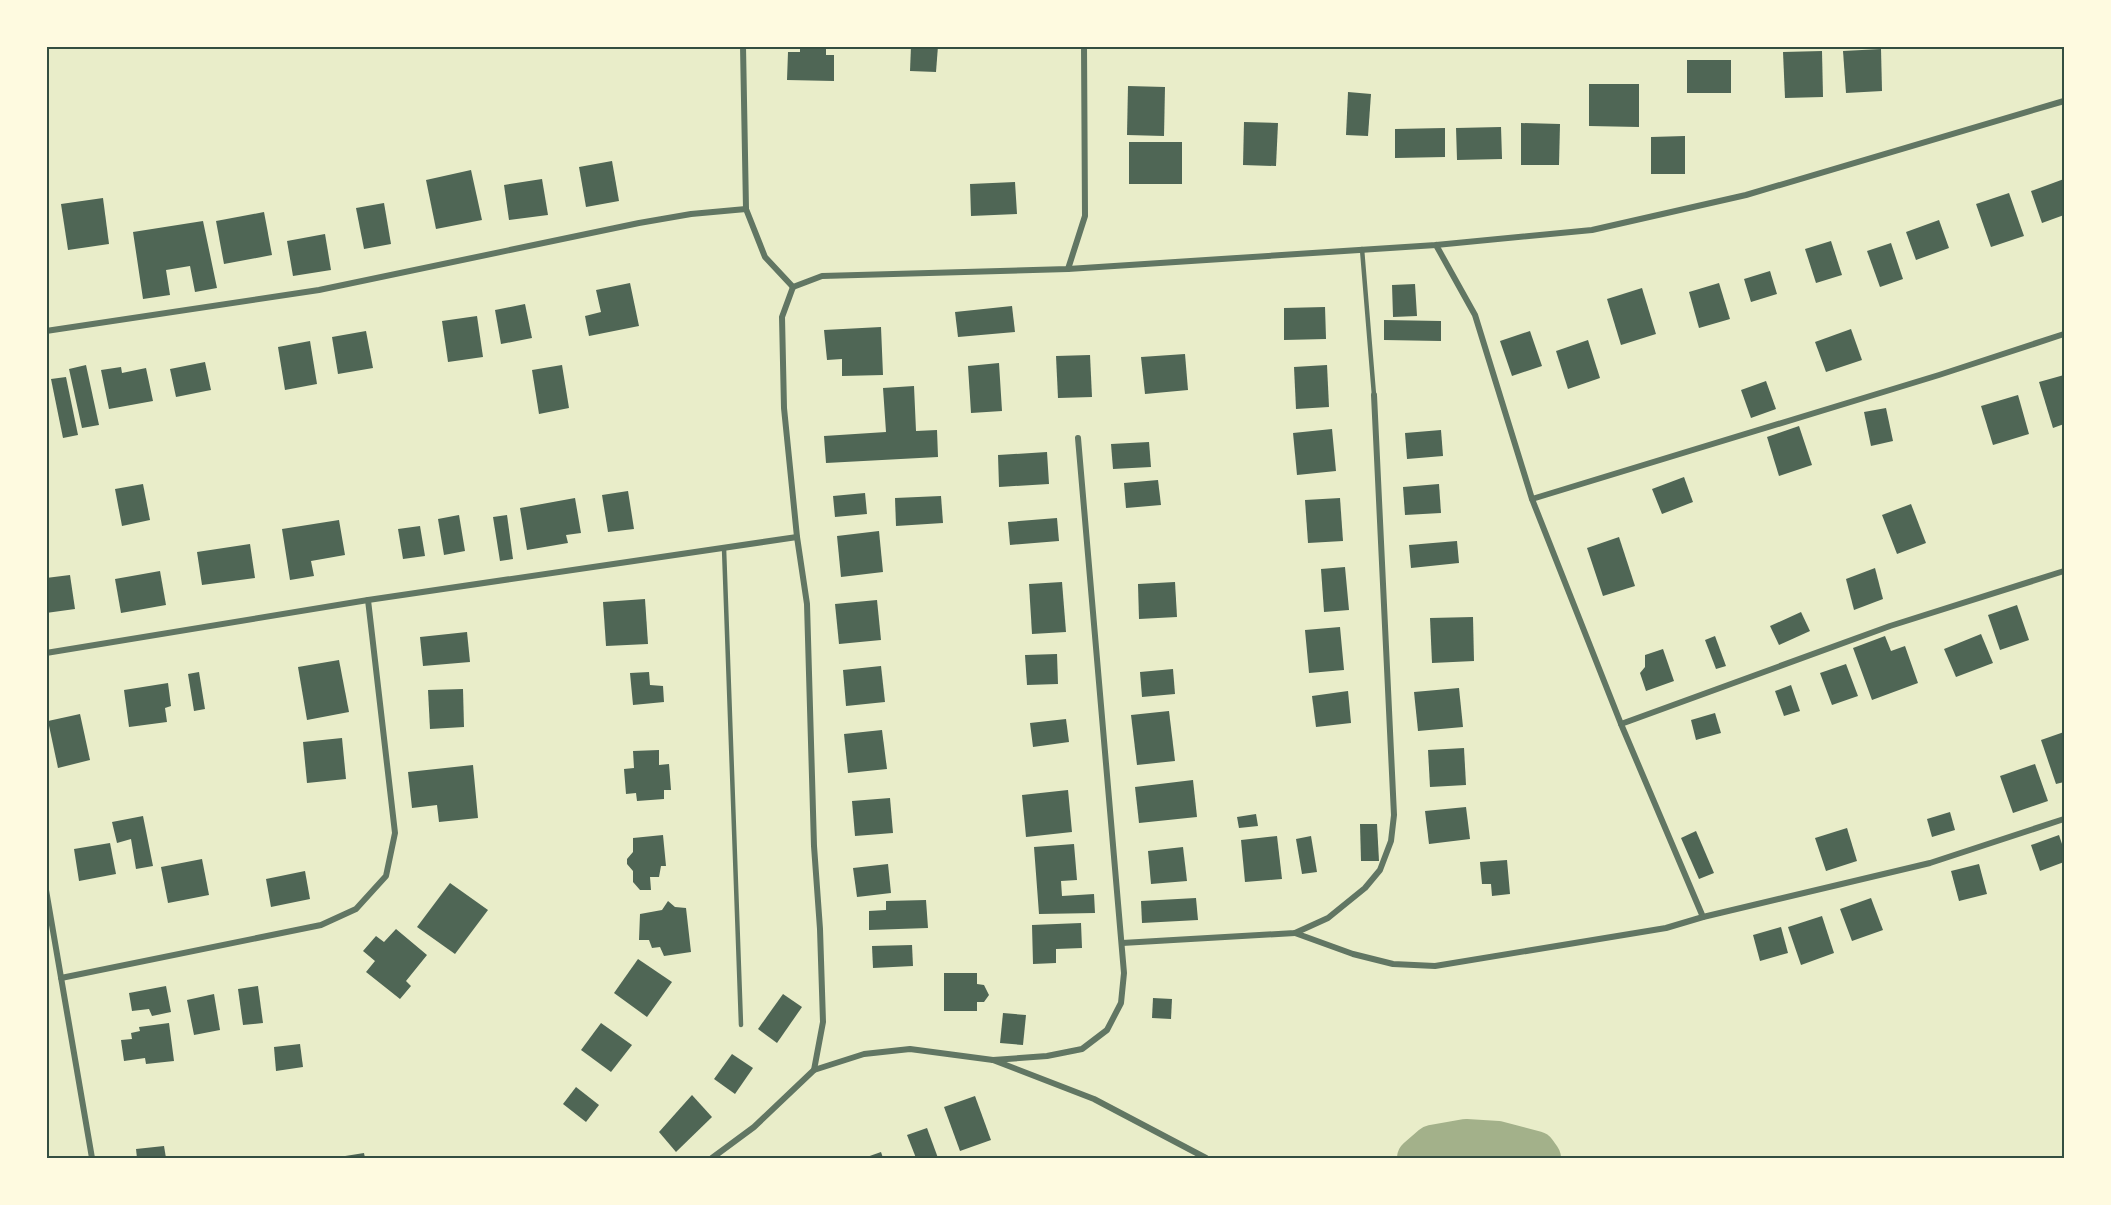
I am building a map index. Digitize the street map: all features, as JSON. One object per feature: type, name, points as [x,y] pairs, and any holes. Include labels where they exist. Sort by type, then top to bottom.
[{"type":"street","points":[[742,46],[746,209],[765,257],[793,287]]},
{"type":"street","points":[[1068,269],[1085,216],[1084,46]]},
{"type":"street","points":[[814,1070],[823,1010],[814,846],[807,604],[797,537],[784,408],[782,317],[793,287],[822,276],[1068,269],[1436,245],[1592,230],[1746,195],[2064,101]]},
{"type":"street","points":[[46,331],[319,291],[639,223],[691,214],[746,209]]},
{"type":"street","points":[[1436,245],[1475,315],[1532,499],[1620,724],[1703,917]]},
{"type":"street","points":[[1532,499],[1939,375],[2064,334]]},
{"type":"street","points":[[1122,943],[1295,933],[1328,918],[1365,888],[1380,870],[1392,841],[1393,804],[1374,395]]},
{"type":"street","points":[[712,1158],[754,1127],[814,1070],[864,1054],[910,1049],[993,1060],[1047,1056],[1082,1049],[1107,1030],[1121,1003],[1124,973],[1122,943],[1078,438]]},
{"type":"street","points":[[46,653],[368,600],[797,537]]},
{"type":"street","points":[[1620,724],[1890,626],[2064,571]]},
{"type":"street","points":[[61,978],[321,925],[356,909],[386,876],[395,833],[368,600]]},
{"type":"street","points":[[1295,933],[1353,954],[1393,964],[1435,966],[1666,928],[1703,917],[1930,864],[2064,819]]},
{"type":"street","points":[[46,890],[92,1158]]},
{"type":"street","points":[[993,1060],[1094,1099],[1206,1158]]},
{"type":"lane","points":[[1362,249],[1374,395]]},
{"type":"lane","points":[[724,548],[741,1025]]},
{"type":"building","points":[[800,46],[826,46],[826,55],[834,55],[834,81],[787,80],[788,52],[800,52]]},
{"type":"building","points":[[911,46],[938,46],[936,72],[910,71]]},
{"type":"building","points":[[1881,49],[1882,91],[1846,93],[1843,51]]},
{"type":"building","points":[[1822,51],[1823,97],[1785,98],[1783,52]]},
{"type":"building","points":[[1687,60],[1731,60],[1731,93],[1687,93]]},
{"type":"building","points":[[1589,84],[1639,84],[1639,127],[1589,126]]},
{"type":"building","points":[[1128,86],[1165,87],[1164,136],[1127,135]]},
{"type":"building","points":[[1348,92],[1371,94],[1368,136],[1346,135]]},
{"type":"building","points":[[1244,122],[1278,123],[1276,166],[1243,165]]},
{"type":"building","points":[[1521,123],[1560,124],[1559,165],[1521,165]]},
{"type":"building","points":[[1501,127],[1502,159],[1457,160],[1456,128]]},
{"type":"building","points":[[1445,128],[1445,157],[1395,158],[1395,129]]},
{"type":"building","points":[[1685,136],[1685,174],[1651,174],[1651,137]]},
{"type":"building","points":[[1129,142],[1182,142],[1182,184],[1129,184]]},
{"type":"building","points":[[612,161],[619,201],[586,207],[579,167]]},
{"type":"building","points":[[471,170],[482,220],[436,229],[426,180]]},
{"type":"building","points":[[542,179],[548,215],[509,220],[504,185]]},
{"type":"building","points":[[2064,179],[2064,215],[2042,223],[2031,191]]},
{"type":"building","points":[[1015,182],[1017,214],[971,216],[970,184]]},
{"type":"building","points":[[2009,193],[2024,236],[1991,247],[1976,204]]},
{"type":"building","points":[[103,198],[109,244],[68,250],[61,204]]},
{"type":"building","points":[[384,203],[391,244],[364,249],[356,208]]},
{"type":"building","points":[[264,212],[272,255],[224,264],[216,221]]},
{"type":"building","points":[[1939,220],[1949,248],[1916,260],[1906,232]]},
{"type":"building","points":[[203,221],[217,288],[195,292],[190,266],[166,270],[170,295],[143,299],[133,232]]},
{"type":"building","points":[[325,234],[331,270],[293,276],[287,241]]},
{"type":"building","points":[[1831,241],[1842,275],[1816,283],[1805,249]]},
{"type":"building","points":[[1891,243],[1903,279],[1880,287],[1867,251]]},
{"type":"building","points":[[1770,271],[1777,294],[1751,302],[1744,279]]},
{"type":"building","points":[[630,283],[639,326],[589,336],[585,316],[601,312],[596,290]]},
{"type":"building","points":[[1719,283],[1730,319],[1699,328],[1689,292]]},
{"type":"building","points":[[1415,284],[1417,316],[1393,317],[1392,285]]},
{"type":"building","points":[[1642,288],[1656,334],[1621,345],[1607,299]]},
{"type":"building","points":[[525,304],[532,338],[501,344],[495,310]]},
{"type":"building","points":[[1012,306],[1015,332],[958,337],[955,312]]},
{"type":"building","points":[[1325,307],[1326,339],[1284,340],[1284,308]]},
{"type":"building","points":[[477,316],[483,357],[448,362],[442,321]]},
{"type":"building","points":[[1384,320],[1441,321],[1441,341],[1384,340]]},
{"type":"building","points":[[881,327],[883,375],[842,376],[842,359],[827,360],[824,330]]},
{"type":"building","points":[[1851,329],[1862,360],[1826,372],[1815,342]]},
{"type":"building","points":[[366,331],[373,368],[338,374],[332,337]]},
{"type":"building","points":[[1530,331],[1542,366],[1512,376],[1500,341]]},
{"type":"building","points":[[1588,340],[1600,378],[1568,389],[1556,351]]},
{"type":"building","points":[[310,341],[317,384],[285,390],[278,347]]},
{"type":"building","points":[[1185,354],[1188,390],[1145,394],[1141,357]]},
{"type":"building","points":[[1090,355],[1092,397],[1058,398],[1056,356]]},
{"type":"building","points":[[205,362],[211,390],[176,397],[170,369]]},
{"type":"building","points":[[999,363],[1002,411],[971,413],[968,366]]},
{"type":"building","points":[[86,365],[99,425],[82,428],[69,369]]},
{"type":"building","points":[[562,365],[569,408],[539,414],[532,370]]},
{"type":"building","points":[[1327,365],[1329,407],[1296,409],[1294,367]]},
{"type":"building","points":[[121,367],[122,373],[146,368],[153,401],[109,409],[101,370]]},
{"type":"building","points":[[2064,375],[2064,424],[2053,428],[2039,382]]},
{"type":"building","points":[[66,377],[78,435],[63,438],[51,379]]},
{"type":"building","points":[[1766,381],[1776,409],[1751,418],[1741,390]]},
{"type":"building","points":[[914,386],[916,431],[937,430],[938,457],[826,463],[824,436],[886,432],[883,388]]},
{"type":"building","points":[[2018,395],[2029,434],[1993,445],[1981,406]]},
{"type":"building","points":[[1886,408],[1893,441],[1871,446],[1864,412]]},
{"type":"building","points":[[1799,426],[1812,465],[1779,476],[1767,437]]},
{"type":"building","points":[[1332,429],[1336,471],[1297,475],[1293,433]]},
{"type":"building","points":[[1441,430],[1443,456],[1407,459],[1405,433]]},
{"type":"building","points":[[1149,442],[1151,467],[1113,469],[1111,444]]},
{"type":"building","points":[[1047,452],[1049,484],[999,487],[998,455]]},
{"type":"building","points":[[1684,477],[1693,502],[1662,514],[1652,489]]},
{"type":"building","points":[[1158,480],[1161,505],[1126,508],[1124,483]]},
{"type":"building","points":[[143,484],[150,520],[122,526],[115,489]]},
{"type":"building","points":[[1439,484],[1441,513],[1405,515],[1403,487]]},
{"type":"building","points":[[628,491],[634,529],[608,532],[602,495]]},
{"type":"building","points":[[865,493],[867,514],[835,517],[833,496]]},
{"type":"building","points":[[941,496],[943,523],[896,526],[895,498]]},
{"type":"building","points":[[575,498],[581,533],[566,535],[568,543],[527,550],[520,508]]},
{"type":"building","points":[[1340,498],[1343,541],[1308,543],[1305,500]]},
{"type":"building","points":[[1911,504],[1926,543],[1897,554],[1882,515]]},
{"type":"building","points":[[459,515],[465,551],[444,555],[438,519]]},
{"type":"building","points":[[507,515],[513,559],[500,561],[493,517]]},
{"type":"building","points":[[1057,518],[1059,541],[1010,545],[1008,522]]},
{"type":"building","points":[[339,520],[345,555],[311,561],[314,576],[290,580],[282,529]]},
{"type":"building","points":[[420,526],[425,556],[403,559],[398,529]]},
{"type":"building","points":[[879,531],[883,572],[841,577],[837,536]]},
{"type":"building","points":[[1619,537],[1635,586],[1603,596],[1587,548]]},
{"type":"building","points":[[1457,541],[1459,563],[1411,568],[1409,545]]},
{"type":"building","points":[[250,544],[255,578],[202,585],[197,552]]},
{"type":"building","points":[[1345,567],[1349,610],[1324,612],[1321,569]]},
{"type":"building","points":[[1875,568],[1883,599],[1854,610],[1846,579]]},
{"type":"building","points":[[160,571],[166,605],[121,613],[115,579]]},
{"type":"building","points":[[70,575],[75,609],[46,613],[46,578]]},
{"type":"building","points":[[1062,582],[1066,632],[1032,634],[1029,584]]},
{"type":"building","points":[[1175,582],[1177,617],[1139,619],[1138,584]]},
{"type":"building","points":[[645,599],[648,644],[606,646],[603,602]]},
{"type":"building","points":[[877,600],[881,640],[839,644],[835,604]]},
{"type":"building","points":[[2017,605],[2029,640],[2000,650],[1988,615]]},
{"type":"building","points":[[1801,612],[1810,631],[1779,645],[1770,626]]},
{"type":"building","points":[[1473,617],[1474,661],[1432,663],[1430,618]]},
{"type":"building","points":[[1340,627],[1344,670],[1309,673],[1305,630]]},
{"type":"building","points":[[467,632],[470,662],[423,666],[420,637]]},
{"type":"building","points":[[1981,634],[1993,663],[1956,677],[1944,649]]},
{"type":"building","points":[[1715,636],[1726,666],[1716,669],[1705,640]]},
{"type":"building","points":[[1885,636],[1891,651],[1905,646],[1918,683],[1872,700],[1853,648]]},
{"type":"building","points":[[1663,649],[1674,681],[1646,691],[1640,673],[1645,667],[1645,655]]},
{"type":"building","points":[[1057,654],[1058,684],[1027,685],[1025,655]]},
{"type":"building","points":[[339,660],[349,712],[307,720],[298,667]]},
{"type":"building","points":[[1846,664],[1858,696],[1832,705],[1820,673]]},
{"type":"building","points":[[881,666],[885,702],[846,706],[843,670]]},
{"type":"building","points":[[1173,669],[1175,694],[1142,697],[1140,672]]},
{"type":"building","points":[[199,672],[205,709],[194,711],[188,674]]},
{"type":"building","points":[[649,672],[650,685],[663,686],[664,702],[633,705],[630,673]]},
{"type":"building","points":[[168,683],[171,706],[165,708],[167,722],[129,727],[124,690]]},
{"type":"building","points":[[1791,685],[1800,711],[1784,716],[1775,691]]},
{"type":"building","points":[[1459,688],[1463,727],[1418,731],[1414,692]]},
{"type":"building","points":[[463,689],[464,727],[430,729],[428,690]]},
{"type":"building","points":[[1348,691],[1351,723],[1316,727],[1312,696]]},
{"type":"building","points":[[1169,711],[1175,761],[1137,765],[1131,715]]},
{"type":"building","points":[[1715,713],[1721,733],[1696,740],[1691,720]]},
{"type":"building","points":[[80,714],[90,760],[58,768],[48,721]]},
{"type":"building","points":[[1066,719],[1069,742],[1033,747],[1030,723]]},
{"type":"building","points":[[882,730],[887,769],[848,773],[844,734]]},
{"type":"building","points":[[2064,732],[2064,782],[2056,784],[2041,740]]},
{"type":"building","points":[[342,738],[346,779],[307,783],[303,742]]},
{"type":"building","points":[[1464,748],[1466,785],[1430,787],[1428,750]]},
{"type":"building","points":[[659,750],[659,765],[669,764],[671,790],[664,790],[664,799],[637,801],[636,793],[626,794],[624,769],[634,768],[633,751]]},
{"type":"building","points":[[2035,764],[2048,801],[2013,813],[2000,776]]},
{"type":"building","points":[[473,765],[478,818],[439,822],[437,805],[412,808],[408,772]]},
{"type":"building","points":[[1193,780],[1197,817],[1139,823],[1135,787]]},
{"type":"building","points":[[1068,790],[1072,832],[1026,837],[1022,795]]},
{"type":"building","points":[[890,798],[893,833],[855,836],[852,801]]},
{"type":"building","points":[[1466,807],[1470,839],[1429,844],[1425,811]]},
{"type":"building","points":[[1950,812],[1955,830],[1932,837],[1927,819]]},
{"type":"building","points":[[1256,814],[1258,826],[1239,828],[1237,817]]},
{"type":"building","points":[[143,816],[153,866],[136,869],[131,839],[117,843],[112,822]]},
{"type":"building","points":[[1360,824],[1377,824],[1379,861],[1361,861]]},
{"type":"building","points":[[1847,828],[1857,861],[1826,871],[1815,838]]},
{"type":"building","points":[[1696,831],[1714,873],[1699,879],[1681,838]]},
{"type":"building","points":[[663,835],[666,866],[661,866],[659,877],[650,877],[651,890],[640,890],[633,882],[633,871],[627,864],[627,859],[633,852],[633,838]]},
{"type":"building","points":[[2059,835],[2064,850],[2064,862],[2040,871],[2031,845]]},
{"type":"building","points":[[1277,836],[1282,879],[1245,882],[1241,840]]},
{"type":"building","points":[[1311,836],[1317,872],[1302,874],[1296,839]]},
{"type":"building","points":[[110,843],[116,874],[79,881],[74,849]]},
{"type":"building","points":[[1074,844],[1077,880],[1061,881],[1062,896],[1094,894],[1095,913],[1039,914],[1034,847]]},
{"type":"building","points":[[1183,847],[1187,881],[1151,884],[1148,851]]},
{"type":"building","points":[[202,859],[209,895],[168,903],[161,867]]},
{"type":"building","points":[[1507,860],[1510,894],[1492,896],[1491,884],[1482,884],[1480,862]]},
{"type":"building","points":[[888,864],[891,893],[857,897],[853,868]]},
{"type":"building","points":[[1979,864],[1987,894],[1959,901],[1951,871]]},
{"type":"building","points":[[305,871],[310,899],[271,907],[266,879]]},
{"type":"building","points":[[450,883],[488,910],[455,954],[417,927]]},
{"type":"building","points":[[1196,898],[1198,920],[1142,923],[1141,901]]},
{"type":"building","points":[[1871,898],[1883,930],[1852,941],[1840,909]]},
{"type":"building","points":[[926,900],[928,928],[869,930],[869,911],[886,910],[886,901]]},
{"type":"building","points":[[668,901],[675,907],[686,908],[691,952],[664,956],[660,947],[652,948],[649,940],[639,940],[640,914],[662,910]]},
{"type":"building","points":[[1822,916],[1834,953],[1801,965],[1788,927]]},
{"type":"building","points":[[1081,923],[1082,948],[1056,949],[1056,963],[1033,964],[1032,925]]},
{"type":"building","points":[[1781,927],[1788,953],[1760,961],[1753,935]]},
{"type":"building","points":[[396,929],[427,955],[406,981],[411,986],[400,999],[366,972],[375,961],[363,951],[376,936],[384,942]]},
{"type":"building","points":[[912,945],[913,966],[873,968],[872,946]]},
{"type":"building","points":[[638,959],[672,982],[647,1017],[614,993]]},
{"type":"building","points":[[944,973],[977,973],[977,984],[984,985],[989,995],[984,1002],[977,1002],[977,1011],[944,1011]]},
{"type":"building","points":[[166,986],[171,1012],[152,1016],[149,1009],[132,1011],[129,993]]},
{"type":"building","points":[[258,986],[263,1023],[243,1025],[238,989]]},
{"type":"building","points":[[214,994],[220,1030],[194,1035],[187,1000]]},
{"type":"building","points":[[783,994],[802,1007],[777,1043],[758,1029]]},
{"type":"building","points":[[1153,998],[1172,999],[1171,1019],[1152,1018]]},
{"type":"building","points":[[1003,1013],[1026,1015],[1023,1045],[1000,1043]]},
{"type":"building","points":[[169,1023],[174,1061],[146,1064],[145,1058],[124,1061],[121,1040],[132,1039],[131,1033],[140,1031],[139,1027]]},
{"type":"building","points":[[601,1023],[632,1045],[611,1072],[581,1050]]},
{"type":"building","points":[[300,1044],[303,1067],[276,1071],[274,1047]]},
{"type":"building","points":[[732,1054],[753,1068],[735,1094],[714,1079]]},
{"type":"building","points":[[576,1087],[599,1105],[586,1122],[563,1104]]},
{"type":"building","points":[[692,1095],[712,1117],[676,1152],[659,1132]]},
{"type":"building","points":[[975,1096],[991,1140],[960,1151],[944,1107]]},
{"type":"building","points":[[927,1128],[938,1158],[916,1158],[907,1135]]},
{"type":"building","points":[[164,1146],[166,1158],[137,1158],[136,1149]]},
{"type":"building","points":[[881,1152],[883,1158],[864,1158]]},
{"type":"building","points":[[364,1153],[365,1158],[339,1158],[339,1157]]},
{"type":"waterway","points":[[1417,1158],[1432,1145],[1466,1139],[1498,1141],[1536,1151],[1541,1158]]}]
